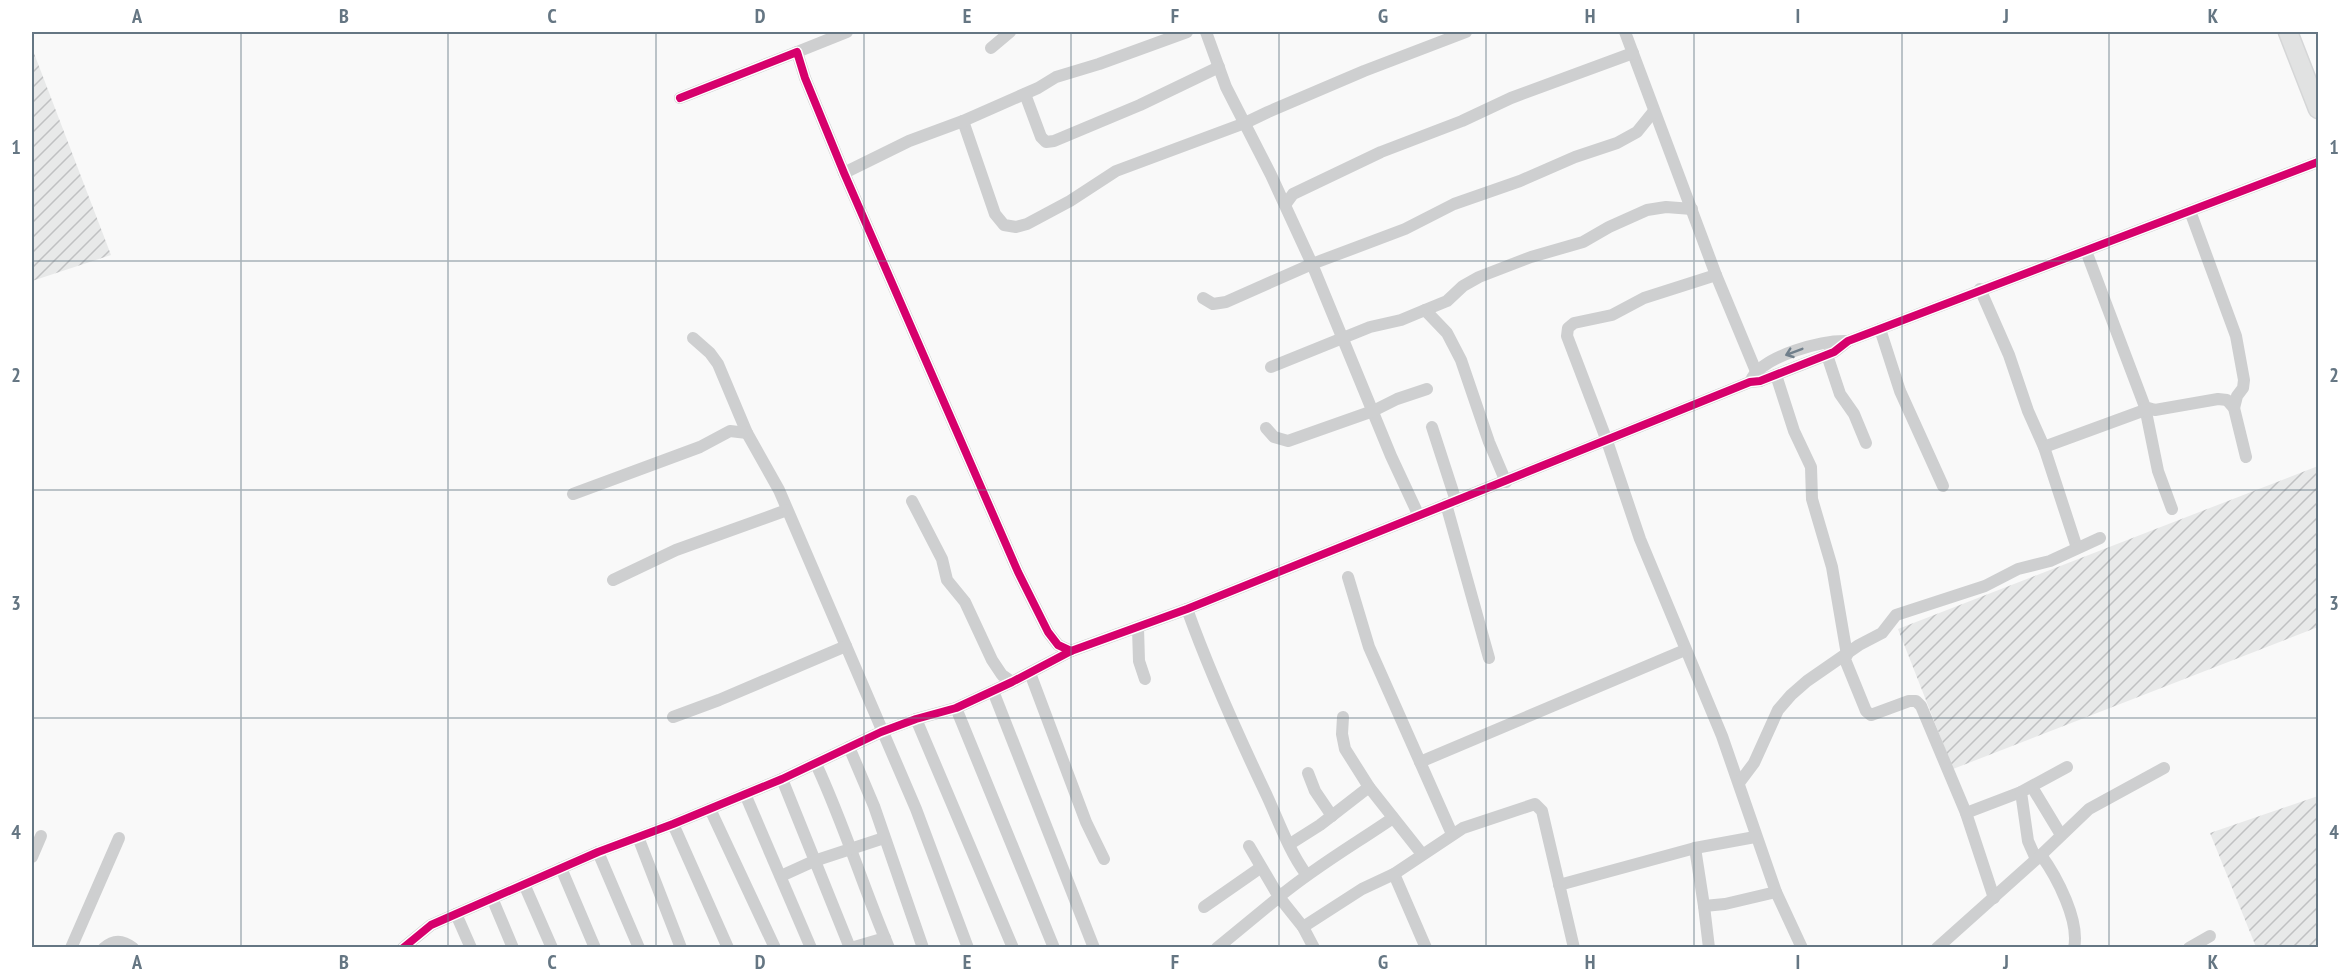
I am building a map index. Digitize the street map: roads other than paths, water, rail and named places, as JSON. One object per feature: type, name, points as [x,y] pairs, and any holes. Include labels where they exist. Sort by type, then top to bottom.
[{"type":"main road","points":[[2288,32],[2319,109]]},
{"type":"street","points":[[680,98],[847,32]]},
{"type":"street","points":[[991,48],[1010,32]]},
{"type":"street","points":[[844,173],[909,141],[963,121],[1064,74],[1099,64],[1187,32]]},
{"type":"street","points":[[1206,32],[1226,87],[1247,119],[1312,264],[1391,456],[1419,514]]},
{"type":"street","points":[[963,121],[995,214],[1004,225],[1016,226],[1027,224],[1071,201],[1116,171],[1466,32]]},
{"type":"street","points":[[1625,32],[1756,378]]},
{"type":"street","points":[[797,52],[805,78],[844,173],[1018,572],[1058,652]]},
{"type":"street","points":[[1285,205],[1293,194],[1381,152],[1462,121],[1511,98],[1633,53]]},
{"type":"street","points":[[1025,94],[1041,138],[1054,141],[1140,105],[1219,67]]},
{"type":"street","points":[[1203,298],[1213,304],[1226,302],[1312,264],[1405,229],[1454,204],[1617,143],[1637,132],[1654,111]]},
{"type":"street","points":[[409,945],[431,925],[524,884],[598,852],[782,780],[881,732],[956,708],[993,692],[1030,673],[1058,652],[1071,651],[1187,609],[1419,514],[1607,441],[1756,378],[1776,375],[1827,354],[1848,341],[2319,162]]},
{"type":"street","points":[[1277,188],[1293,194]]},
{"type":"street","points":[[1271,367],[1370,327],[1401,320],[1447,301],[1463,286],[1479,277],[1531,257],[1583,242],[1647,210],[1666,207],[1692,209]]},
{"type":"street","points":[[2044,447],[2145,409],[2156,410],[2232,401],[2242,392],[2244,380],[2236,336],[2190,211]]},
{"type":"street","points":[[2086,251],[2145,409],[2158,471],[2172,509]]},
{"type":"street","points":[[1716,275],[1644,298],[1612,315],[1574,323],[1568,328],[1569,346],[1607,441],[1640,540],[1722,736],[1755,837],[1776,892],[1802,948]]},
{"type":"street","points":[[1980,289],[2009,355],[2028,411],[2044,447],[2077,548]]},
{"type":"street","points":[[1425,310],[1447,333],[1461,360],[1489,442],[1506,482]]},
{"type":"street","points":[[1880,329],[1900,391],[1943,486]]},
{"type":"street","points":[[693,338],[710,353],[718,364],[747,433],[779,490],[916,809],[968,948]]},
{"type":"street","points":[[1756,378],[1775,360],[1797,350],[1829,341],[1848,341]]},
{"type":"street","points":[[1827,354],[1840,394],[1854,414],[1866,443]]},
{"type":"street","points":[[1776,375],[1794,432],[1811,467],[1812,499],[1832,567],[1846,656],[1866,711],[1871,715],[1909,701],[1916,701],[1922,706],[1966,813],[1994,898]]},
{"type":"street","points":[[1266,428],[1280,440],[1288,441],[1374,411],[1404,396],[1426,389]]},
{"type":"street","points":[[2232,401],[2246,458]]},
{"type":"street","points":[[1432,427],[1489,658]]},
{"type":"street","points":[[573,494],[700,447],[730,431],[747,433]]},
{"type":"street","points":[[912,501],[942,559],[947,580],[965,602],[992,660],[1002,675],[1012,682]]},
{"type":"street","points":[[613,580],[676,550],[787,510]]},
{"type":"street","points":[[1739,783],[1754,763],[1778,710],[1807,681],[1886,630],[1899,613],[1929,606],[1957,594],[1985,586],[2018,569],[2050,561],[2100,538]]},
{"type":"street","points":[[1348,577],[1369,647],[1452,834]]},
{"type":"street","points":[[1187,609],[1228,709],[1306,874]]},
{"type":"street","points":[[1138,628],[1140,661],[1144,679]]},
{"type":"street","points":[[673,717],[846,646]]},
{"type":"street","points":[[1420,762],[1685,650]]},
{"type":"street","points":[[1030,673],[1086,822],[1104,859]]},
{"type":"street","points":[[993,692],[1094,948]]},
{"type":"street","points":[[956,708],[1054,948]]},
{"type":"street","points":[[1343,717],[1342,734],[1345,749],[1369,787],[1422,854]]},
{"type":"street","points":[[916,719],[1013,948]]},
{"type":"street","points":[[849,747],[864,780],[923,948]]},
{"type":"street","points":[[782,780],[850,948],[887,943],[850,851],[834,802],[816,764]]},
{"type":"street","points":[[1966,813],[2026,790],[2067,766]]},
{"type":"street","points":[[1937,948],[2090,809],[2164,768]]},
{"type":"street","points":[[1308,773],[1315,791],[1332,816]]},
{"type":"street","points":[[1290,844],[1332,816],[1369,787]]},
{"type":"street","points":[[2026,790],[2061,835]]},
{"type":"street","points":[[2026,790],[2028,841],[2038,857],[2055,876],[2074,926],[2076,938],[2074,948]]},
{"type":"street","points":[[745,794],[811,948]]},
{"type":"street","points":[[1303,927],[1362,889],[1394,874],[1452,834],[1472,824],[1530,805],[1538,805],[1542,811],[1574,948]]},
{"type":"street","points":[[710,809],[775,948]]},
{"type":"street","points":[[1217,948],[1306,874],[1331,861],[1393,818]]},
{"type":"street","points":[[673,824],[728,948]]},
{"type":"street","points":[[32,857],[41,836]]},
{"type":"street","points":[[638,837],[681,948]]},
{"type":"street","points":[[1560,885],[1695,848],[1755,837]]},
{"type":"street","points":[[71,948],[119,838]]},
{"type":"street","points":[[781,876],[814,861],[884,838]]},
{"type":"street","points":[[1249,846],[1260,868],[1303,927],[1314,948]]},
{"type":"street","points":[[1695,848],[1709,948]]},
{"type":"street","points":[[598,852],[639,948]]},
{"type":"street","points":[[561,868],[595,948]]},
{"type":"street","points":[[1204,907],[1260,868]]},
{"type":"street","points":[[1394,874],[1426,948]]},
{"type":"street","points":[[524,884],[552,948]]},
{"type":"street","points":[[1704,906],[1725,904],[1776,892]]},
{"type":"street","points":[[492,898],[513,948]]},
{"type":"street","points":[[456,914],[471,948]]},
{"type":"street","points":[[2189,948],[2211,936]]},
{"type":"street","points":[[104,948],[117,941],[125,942],[133,948]]}]
